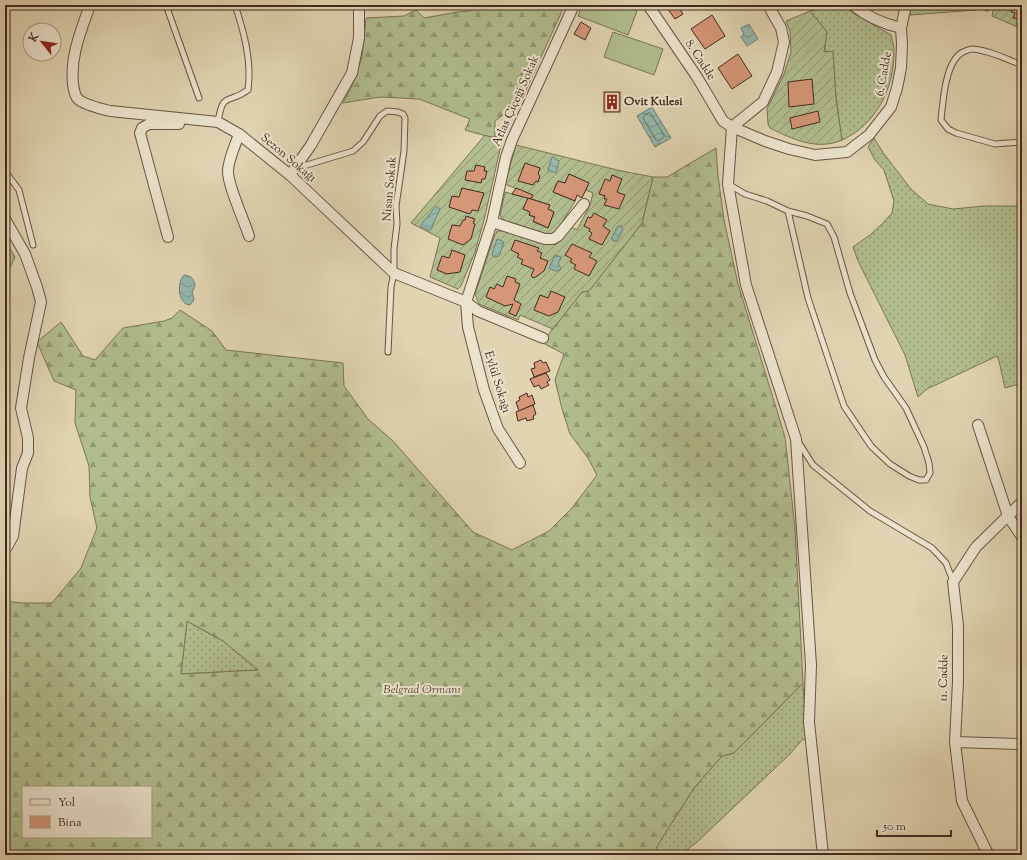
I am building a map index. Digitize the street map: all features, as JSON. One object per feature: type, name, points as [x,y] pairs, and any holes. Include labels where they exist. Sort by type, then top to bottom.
[{"type":"street","name":"Sezon Sokağı","points":[[90,5],[76,42],[72,73],[74,91],[78,99],[110,111],[218,122],[292,172],[394,273],[466,302],[478,311],[543,338]]},
{"type":"street","points":[[292,172],[311,145],[352,74],[359,38],[359,5]]},
{"type":"street","name":"Atlas Çiçeği Sokak","points":[[466,302],[492,222],[506,157],[512,140],[574,5]]},
{"type":"street","name":"8. Cadde","points":[[648,5],[697,77],[723,121],[732,127]]},
{"type":"street","points":[[768,5],[781,28],[784,42],[777,72],[763,102],[732,127],[728,184],[746,285],[796,439],[811,665],[809,722],[823,855]]},
{"type":"street","points":[[853,5],[871,17],[901,28]]},
{"type":"street","name":"6. Cadde","points":[[732,127],[789,149],[809,154],[815,155],[847,152],[869,135],[891,107],[901,68],[901,28],[906,5]]},
{"type":"street","points":[[168,237],[140,133],[142,128],[149,124],[205,124],[224,129],[238,136],[228,170],[228,180],[249,236]]},
{"type":"street","points":[[492,222],[546,239],[553,239],[558,236],[584,204]]},
{"type":"street","points":[[5,219],[25,254],[41,302],[29,358],[21,408],[28,438],[28,453],[22,468],[13,536],[7,547],[5,547]]},
{"type":"street","name":"Eylül Sokağı","points":[[466,302],[468,328],[484,390],[498,430],[520,463]]},
{"type":"street","points":[[978,425],[1008,516],[1022,537]]},
{"type":"street","points":[[954,582],[976,548],[1022,502]]},
{"type":"street","name":"11. Cadde","points":[[954,582],[958,626],[958,682],[955,742],[962,801],[986,854]]},
{"type":"street","points":[[955,742],[1022,744]]},
{"type":"lane","points":[[166,5],[199,98]]},
{"type":"lane","points":[[218,122],[222,104],[226,99],[242,95],[248,90],[250,80],[249,58],[235,5]]},
{"type":"lane","points":[[1022,65],[993,54],[970,49],[959,54],[952,64],[944,90],[941,120],[948,129],[956,133],[995,144],[1022,142]]},
{"type":"lane","name":"Nisan Sokak","points":[[292,172],[354,151],[363,142],[380,116],[387,111],[403,114],[405,118],[404,151],[396,206],[397,224],[394,248],[394,273]]},
{"type":"lane","points":[[5,172],[19,190],[33,245]]},
{"type":"lane","points":[[728,184],[745,194],[767,201],[788,211],[828,224],[834,237],[850,293],[875,360],[906,408],[924,447],[929,463],[930,473],[926,480],[919,480],[909,476],[890,464],[871,446],[844,406],[808,298],[788,211]]},
{"type":"lane","points":[[388,352],[391,287],[394,273]]},
{"type":"lane","points":[[796,439],[813,465],[870,511],[932,548],[946,562],[954,582]]},
{"type":"green space","points":[[477,5],[558,5],[562,11],[521,101],[495,121],[495,136],[490,137],[465,130],[470,119],[419,99],[380,97],[343,103],[353,84],[362,57],[366,18],[404,16],[416,10],[424,18],[470,11]]},
{"type":"green space","points":[[582,5],[621,5],[637,11],[628,35],[578,16]]},
{"type":"green space","points":[[839,5],[847,5],[850,11],[891,35],[894,50],[891,78],[881,103],[874,115],[865,125],[842,140],[836,99],[833,52],[824,52],[827,32],[810,11]]},
{"type":"green space","points":[[911,5],[978,5],[976,10],[910,15]]},
{"type":"green space","points":[[994,5],[1022,5],[1022,29],[992,16]]},
{"type":"green space","points":[[810,11],[827,32],[824,52],[833,51],[836,99],[842,140],[833,143],[814,144],[796,140],[770,128],[768,124],[767,109],[784,74],[791,52],[790,31],[786,21]]},
{"type":"green space","points":[[613,32],[663,49],[654,75],[604,57]]},
{"type":"green space","points":[[485,135],[490,137],[502,136],[502,141],[475,252],[461,286],[458,289],[430,277],[440,238],[411,223]]},
{"type":"green space","points":[[874,138],[884,154],[911,189],[928,204],[953,209],[984,206],[1022,206],[1022,389],[1019,384],[1005,388],[997,356],[927,389],[918,397],[905,355],[858,261],[853,247],[870,235],[892,213],[894,201],[884,170],[875,160],[868,147]]},
{"type":"green space","points":[[516,145],[617,170],[653,177],[642,223],[589,291],[582,292],[553,329],[520,315],[518,320],[479,304],[475,294],[497,231],[505,231],[539,242],[556,244],[566,235],[571,227],[577,230],[590,205],[593,193],[586,190],[589,183],[569,174],[565,183],[558,181],[553,192],[575,201],[560,226],[553,233],[546,235],[507,222],[500,216],[505,192],[528,198],[523,209],[530,212],[530,216],[535,217],[533,222],[548,228],[554,212],[548,209],[550,205],[531,199],[532,195],[505,184]]},
{"type":"green space","name":"Belgrad Ormanı","points":[[716,148],[724,220],[738,284],[785,437],[795,528],[803,683],[734,753],[722,756],[694,788],[653,855],[5,855],[5,601],[21,603],[52,603],[81,568],[97,528],[90,497],[89,466],[75,423],[76,390],[54,381],[37,342],[61,322],[83,356],[95,360],[123,328],[164,321],[172,318],[180,310],[212,331],[226,350],[343,363],[344,386],[368,419],[393,441],[473,532],[512,550],[549,531],[572,508],[597,475],[588,458],[570,434],[562,409],[555,380],[564,354],[543,343],[555,325],[582,292],[589,291],[642,223],[653,177],[667,177]],"holes":[[[187,621],[223,641],[258,670],[181,674]]]},
{"type":"green space","points":[[5,240],[15,257],[5,279]]},
{"type":"green space","points":[[187,621],[223,641],[258,670],[181,674]]},
{"type":"green space","points":[[803,683],[806,739],[802,740],[790,754],[696,843],[679,855],[653,855],[694,788],[722,756],[734,753]]},
{"type":"water","points":[[749,24],[758,39],[747,46],[741,37],[744,34],[741,28]]},
{"type":"water","points":[[652,107],[671,138],[655,147],[637,116]]},
{"type":"water","points":[[552,157],[559,161],[556,173],[548,170]]},
{"type":"water","points":[[436,206],[440,209],[430,231],[420,226]]},
{"type":"water","points":[[621,225],[623,229],[617,241],[613,241],[612,237],[618,226],[619,227]]},
{"type":"water","points":[[497,239],[504,242],[499,256],[494,257],[492,254]]},
{"type":"water","points":[[555,255],[561,257],[558,264],[561,268],[560,270],[556,271],[549,268]]},
{"type":"water","points":[[184,275],[191,277],[195,284],[192,292],[194,300],[190,305],[183,302],[179,290],[180,282]]},
{"type":"building","points":[[671,5],[677,5],[683,14],[675,19],[667,8]]},
{"type":"building","points":[[1013,5],[1022,5],[1022,19],[1013,18],[1015,13],[1011,12]]},
{"type":"building","points":[[712,15],[725,36],[705,49],[691,29]]},
{"type":"building","points":[[581,22],[591,28],[585,40],[574,34]]},
{"type":"building","points":[[738,54],[752,76],[732,89],[718,68]]},
{"type":"building","points":[[812,79],[814,104],[789,107],[788,82]]},
{"type":"building","name":"Ovit Kulesi","points":[[604,92],[620,92],[620,112],[604,112]]},
{"type":"building","points":[[818,111],[820,122],[792,129],[790,118]]},
{"type":"building","points":[[525,163],[540,168],[538,182],[536,181],[533,185],[518,181]]},
{"type":"building","points":[[476,165],[485,167],[484,171],[487,171],[485,179],[482,179],[481,183],[465,180],[467,171],[474,171]]},
{"type":"building","points":[[569,174],[589,183],[582,198],[577,195],[575,201],[553,192],[558,181],[565,183]]},
{"type":"building","points":[[612,175],[622,179],[617,192],[625,195],[619,209],[604,205],[607,199],[604,199],[605,196],[599,194],[605,179],[610,181]]},
{"type":"building","points":[[462,188],[484,193],[478,211],[472,210],[470,214],[449,207],[452,196],[459,197]]},
{"type":"building","points":[[516,188],[533,195],[531,199],[512,194]]},
{"type":"building","points":[[528,198],[550,205],[548,209],[554,212],[548,228],[533,221],[535,217],[529,215],[530,212],[523,209]]},
{"type":"building","points":[[594,213],[607,220],[603,226],[610,231],[602,245],[589,239],[592,233],[589,231],[590,229],[584,226],[588,217],[591,218]]},
{"type":"building","points":[[466,216],[475,219],[471,239],[463,245],[448,239],[452,225],[460,226],[463,220],[465,220]]},
{"type":"building","points":[[515,240],[539,248],[537,251],[542,253],[540,258],[548,261],[544,271],[534,278],[531,276],[534,269],[521,264],[523,260],[517,257],[519,254],[511,250]]},
{"type":"building","points":[[572,244],[592,253],[589,257],[597,261],[589,276],[574,269],[576,265],[570,262],[572,259],[565,255]]},
{"type":"building","points":[[452,250],[465,255],[460,272],[447,274],[437,270],[442,256],[449,258]]},
{"type":"building","points":[[507,276],[516,279],[515,282],[520,284],[514,300],[521,304],[516,316],[509,313],[513,304],[505,306],[486,297],[490,287],[494,289],[497,284],[503,287]]},
{"type":"building","points":[[551,291],[565,297],[558,312],[549,316],[534,310],[540,295],[548,298]]},
{"type":"building","points":[[541,360],[543,363],[546,362],[550,371],[534,377],[531,369],[535,368],[534,363]]},
{"type":"building","points":[[546,373],[550,380],[547,382],[549,385],[541,389],[539,385],[534,387],[530,379]]},
{"type":"building","points":[[527,393],[528,397],[532,395],[535,404],[519,411],[516,402],[520,400],[519,397]]},
{"type":"building","points":[[533,405],[536,414],[533,416],[534,419],[527,421],[526,418],[518,421],[516,412]]},
{"type":"place","name":"Ovit Kulesi","points":[[612,102]]}]
